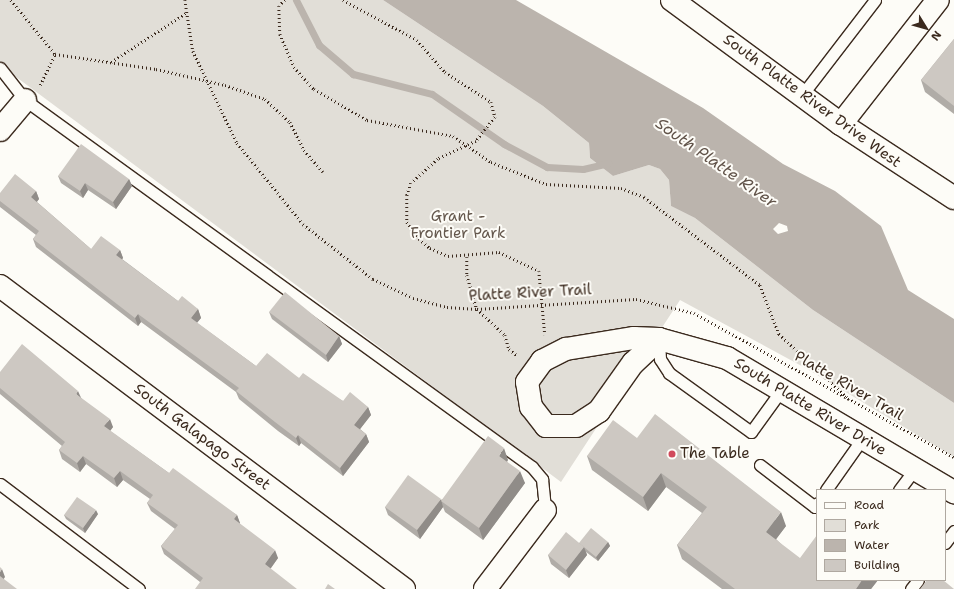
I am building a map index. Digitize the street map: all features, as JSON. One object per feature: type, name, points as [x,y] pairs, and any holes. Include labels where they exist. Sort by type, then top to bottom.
[{"type":"street","name":"South Platte River Drive West","points":[[672,0],[841,124],[954,198]]},
{"type":"street","points":[[841,124],[938,0]]},
{"type":"street","points":[[0,130],[25,100]]},
{"type":"street","name":"South Galapago Street","points":[[0,286],[404,589]]},
{"type":"street","name":"South Platte River Drive","points":[[659,339],[633,363],[599,411],[576,426],[546,426],[530,407],[527,382],[548,358],[566,350],[634,338],[659,339],[727,358],[780,392],[954,492]]},
{"type":"street","points":[[485,589],[545,510]]},
{"type":"lane","points":[[802,95],[875,0]]},
{"type":"lane","points":[[0,68],[25,100],[532,467],[542,479],[545,510]]},
{"type":"lane","points":[[659,339],[660,359],[669,373],[751,432],[780,392]]},
{"type":"lane","points":[[827,489],[862,439]]},
{"type":"lane","points":[[760,465],[815,506],[816,504]]},
{"type":"lane","points":[[900,489],[915,469]]},
{"type":"lane","points":[[0,484],[139,589]]},
{"type":"lane","points":[[911,589],[917,581]]},
{"type":"path","points":[[11,0],[55,54],[111,62],[205,81],[265,98],[290,122],[304,150],[323,172]]},
{"type":"path","name":"Platte River Trail","points":[[185,0],[193,51],[205,81],[237,143],[264,180],[325,242],[393,289],[446,307],[477,310],[636,299],[694,313],[954,457]]},
{"type":"path","points":[[285,0],[279,6],[280,34],[294,67],[314,89],[381,125],[453,136],[469,145],[491,162],[546,184],[621,188],[658,206],[760,285],[779,334],[853,402]]},
{"type":"path","points":[[343,0],[417,40],[454,80],[492,102],[495,117],[490,126],[476,141],[438,158],[419,172],[406,195],[406,210],[416,236],[430,248],[448,256],[467,257],[499,252],[539,271],[548,358]]},
{"type":"path","points":[[111,62],[186,13]]},
{"type":"path","points":[[25,100],[35,95],[55,54]]},
{"type":"path","points":[[467,257],[467,275],[477,310],[505,335],[509,349],[533,374]]},
{"type":"green space","name":"Grant - Frontier Park","points":[[0,0],[383,0],[543,106],[589,143],[590,158],[613,176],[649,165],[660,169],[669,180],[671,206],[695,218],[813,310],[954,403],[954,457],[809,370],[680,300],[561,482],[0,65]]},
{"type":"water","name":"South Platte River","points":[[383,0],[516,0],[703,108],[783,164],[835,191],[881,226],[908,290],[954,319],[954,403],[813,310],[695,218],[671,206],[669,180],[660,169],[649,165],[613,176],[590,158],[589,143],[543,106]],"holes":[[[779,223],[787,226],[788,231],[778,234],[773,229]]]},
{"type":"building","points":[[954,39],[954,106],[921,80]]},
{"type":"building","points":[[81,144],[129,179],[113,202],[85,183],[80,191],[58,176]]},
{"type":"building","points":[[15,174],[36,191],[31,197],[91,249],[101,236],[120,250],[116,255],[178,301],[182,296],[198,309],[191,318],[256,366],[267,353],[299,378],[303,373],[343,401],[350,392],[368,407],[354,425],[366,434],[340,468],[298,435],[296,438],[275,422],[236,391],[239,388],[138,314],[135,318],[33,239],[39,231],[0,201],[0,193]]},
{"type":"building","points":[[285,292],[339,336],[326,355],[269,312]]},
{"type":"building","points":[[22,344],[78,391],[76,394],[110,419],[104,426],[169,473],[173,468],[237,515],[234,519],[275,550],[265,564],[297,589],[195,589],[203,578],[161,546],[178,525],[147,503],[153,495],[120,471],[114,478],[83,456],[77,463],[59,450],[65,442],[0,388],[0,372]]},
{"type":"building","points":[[655,414],[781,512],[766,532],[800,558],[816,536],[816,581],[861,581],[856,589],[735,589],[677,545],[707,507],[661,473],[643,497],[587,456],[613,420],[637,438]]},
{"type":"building","points":[[488,436],[504,448],[499,456],[520,471],[479,528],[441,501]]},
{"type":"building","points":[[408,475],[441,499],[417,530],[385,507]]},
{"type":"building","points":[[77,497],[96,510],[83,528],[64,515]]},
{"type":"building","points":[[591,528],[608,542],[596,557],[579,543]]},
{"type":"building","points":[[566,532],[584,547],[566,570],[548,555]]},
{"type":"building","points":[[0,576],[17,589],[0,589]]},
{"type":"building","points":[[926,581],[944,581],[954,589],[920,589]]},
{"type":"building","points":[[328,584],[335,589],[325,589]]},
{"type":"waterway","points":[[296,0],[319,45],[353,74],[432,94],[504,144],[547,167],[583,169],[608,163]]},
{"type":"place","name":"The Table","points":[[672,454]]}]
